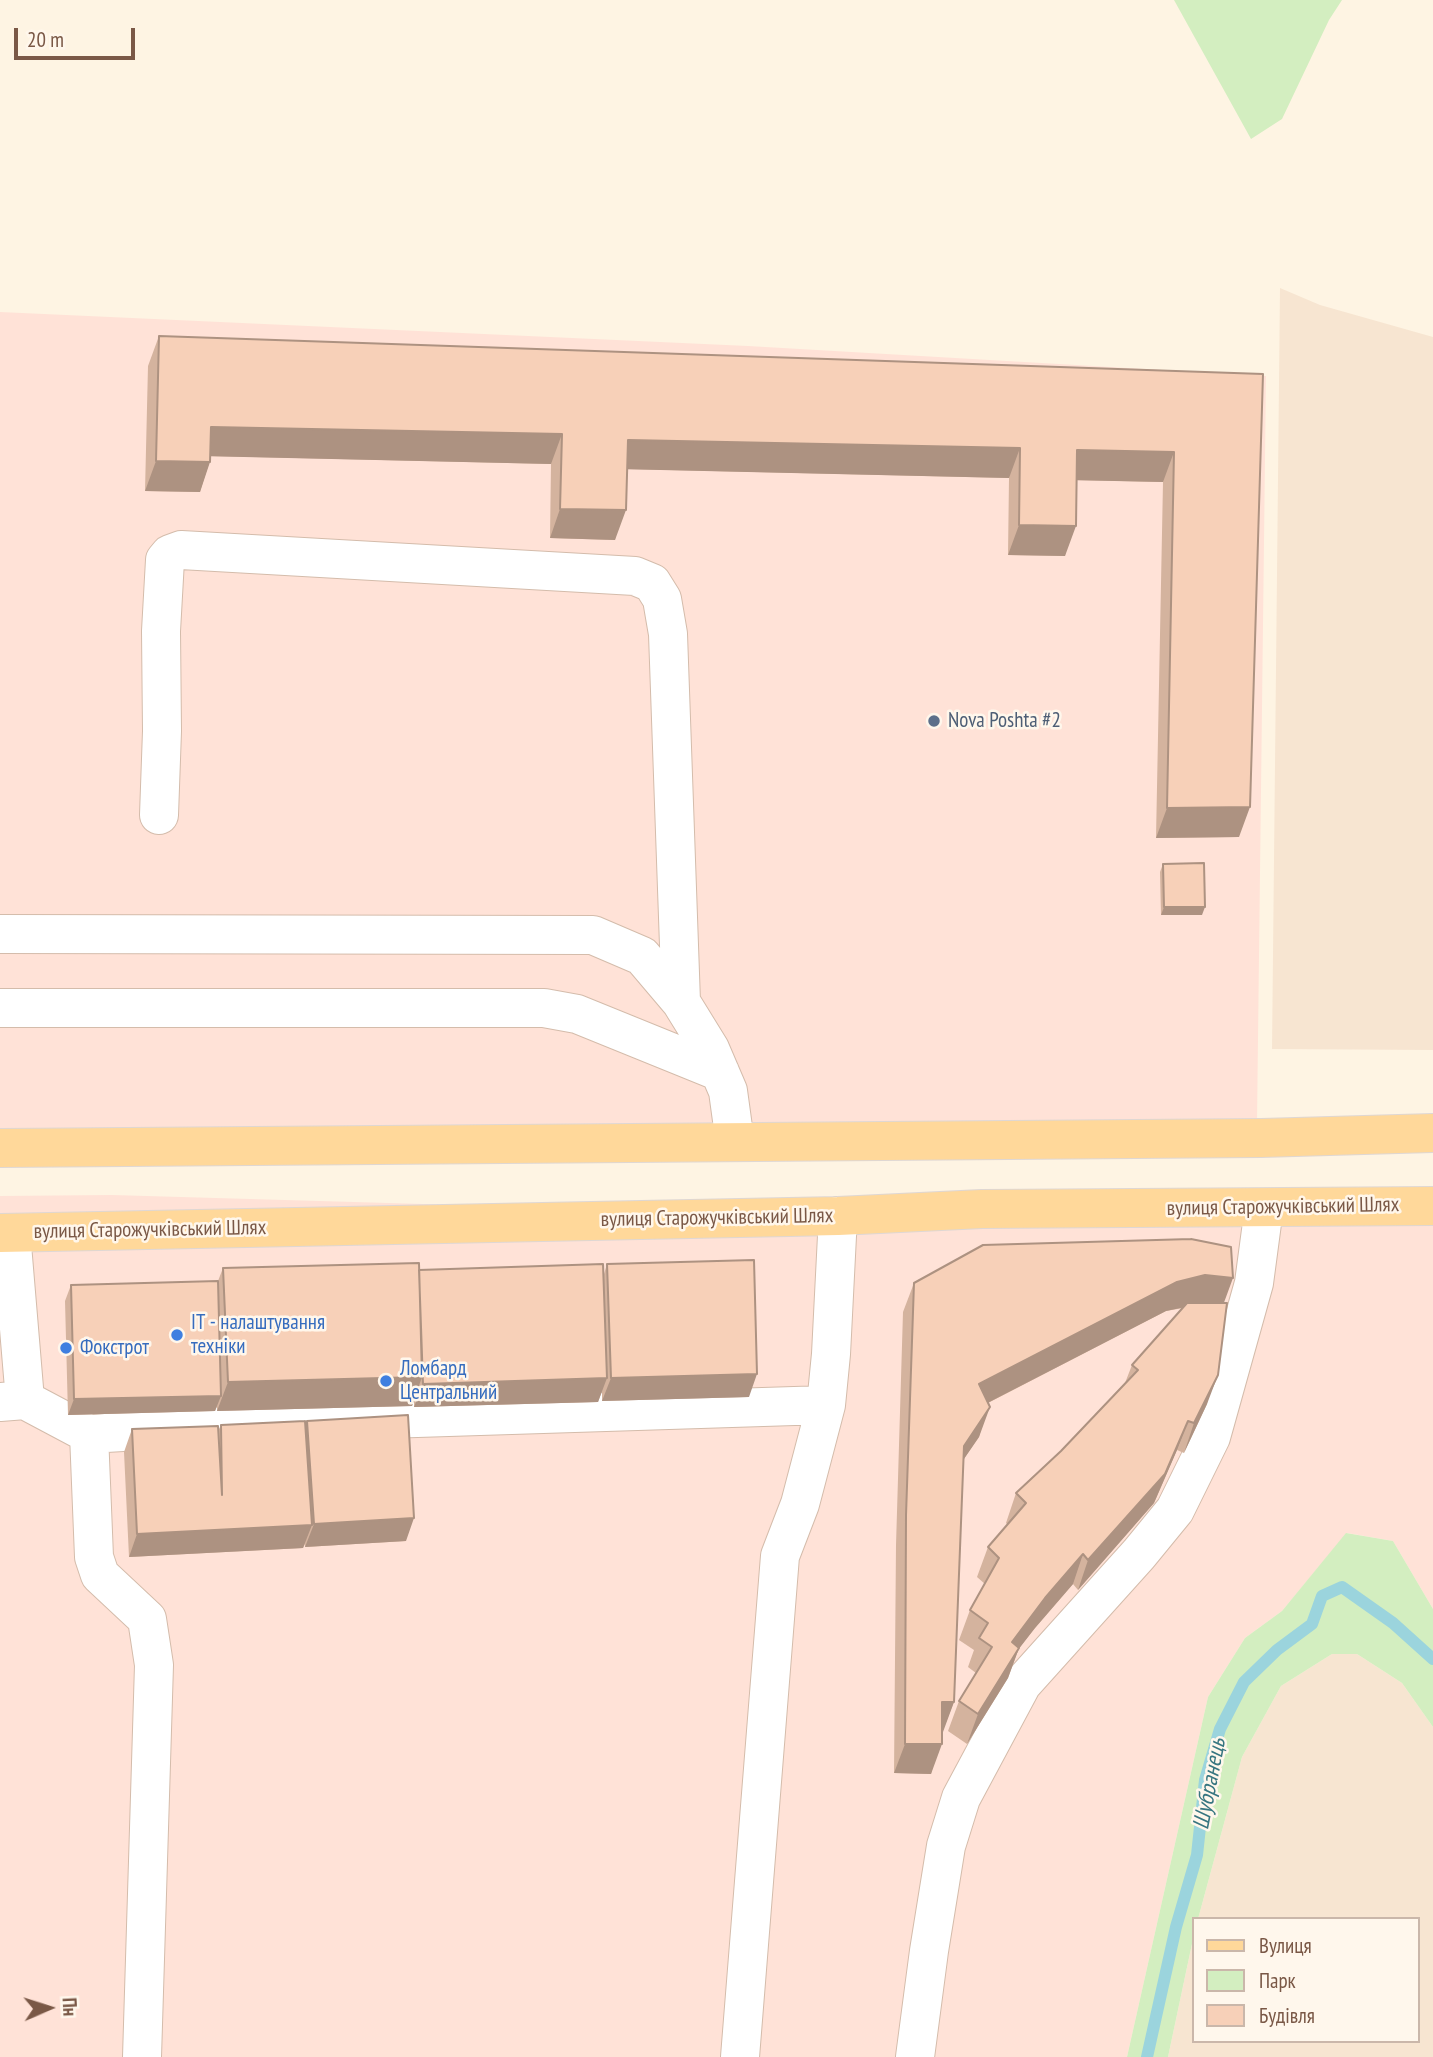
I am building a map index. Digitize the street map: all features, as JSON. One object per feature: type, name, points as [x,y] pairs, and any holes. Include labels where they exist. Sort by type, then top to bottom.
[{"type":"main road","points":[[0,1148],[1261,1138],[1433,1133]]},
{"type":"main road","name":"вулиця Старожучківський Шлях","points":[[5,1233],[838,1216],[982,1209],[1433,1206]]},
{"type":"lane","points":[[159,815],[161,631],[165,560],[170,554],[181,550],[635,576],[652,583],[662,599],[668,635],[681,1002]]},
{"type":"lane","points":[[0,934],[593,935],[642,956],[681,1002],[710,1049],[728,1091],[735,1142]]},
{"type":"lane","points":[[0,1008],[544,1008],[577,1014],[720,1072]]},
{"type":"lane","points":[[915,2057],[946,1846],[961,1798],[1021,1685],[1175,1510],[1211,1437],[1254,1283],[1264,1208]]},
{"type":"lane","points":[[740,2057],[780,1556],[800,1504],[826,1405],[838,1216]]},
{"type":"lane","points":[[5,1233],[12,1401],[89,1434],[291,1422],[826,1405]]},
{"type":"lane","points":[[89,1434],[94,1557],[100,1575],[148,1619],[154,1665],[142,2057]]},
{"type":"shaded area","points":[[1280,288],[1320,305],[1433,337],[1433,1050],[1272,1049]]},
{"type":"shaded area","points":[[0,312],[748,346],[1266,376],[1257,1121],[0,1138]]},
{"type":"shaded area","points":[[1433,1189],[1433,1609],[1393,1541],[1347,1533],[1282,1611],[1245,1638],[1208,1697],[1127,2057],[0,2057],[0,1196],[112,1195],[838,1216]]},
{"type":"shaded area","points":[[1332,1654],[1357,1654],[1402,1683],[1433,1727],[1433,2057],[1168,2057],[1192,1944],[1192,2043],[1419,2043],[1419,1917],[1199,1917],[1242,1757],[1281,1686]]},
{"type":"green space","points":[[1174,0],[1342,0],[1329,20],[1282,119],[1251,139]]},
{"type":"green space","points":[[1346,1533],[1393,1541],[1433,1609],[1433,1727],[1402,1683],[1357,1654],[1332,1654],[1281,1686],[1242,1757],[1199,1917],[1192,1917],[1192,1944],[1168,2057],[1127,2057],[1208,1697],[1245,1638],[1282,1611]]},
{"type":"building","points":[[159,336],[1263,374],[1250,807],[1167,808],[1174,452],[1077,450],[1076,526],[1019,525],[1020,448],[628,440],[626,510],[560,509],[562,434],[211,427],[210,462],[156,461]]},
{"type":"building","points":[[1204,863],[1205,907],[1164,907],[1163,864]]},
{"type":"building","points":[[1191,1239],[1231,1247],[1233,1278],[1205,1275],[1177,1282],[979,1384],[990,1407],[964,1446],[954,1702],[942,1702],[942,1744],[905,1744],[906,1515],[914,1283],[983,1245]]},
{"type":"building","points":[[754,1260],[757,1374],[611,1378],[607,1264]]},
{"type":"building","points":[[419,1263],[422,1377],[228,1382],[223,1268]]},
{"type":"building","points":[[603,1264],[607,1378],[423,1384],[419,1270]]},
{"type":"building","points":[[218,1281],[221,1396],[74,1399],[71,1285]]},
{"type":"building","points":[[1187,1303],[1227,1303],[1218,1375],[1194,1423],[1188,1421],[1165,1474],[1088,1560],[1083,1554],[1012,1642],[1019,1648],[978,1714],[959,1701],[992,1647],[979,1638],[988,1623],[970,1610],[999,1558],[988,1547],[1026,1503],[1016,1493],[1061,1451],[1138,1370],[1132,1365]]},
{"type":"building","points":[[408,1415],[414,1518],[314,1524],[307,1421]]},
{"type":"building","points":[[305,1421],[312,1525],[137,1534],[132,1429],[218,1426],[222,1495],[221,1425]]},
{"type":"waterway","name":"Шубранець","points":[[1147,2057],[1176,1927],[1197,1855],[1205,1780],[1220,1729],[1244,1682],[1277,1650],[1312,1624],[1322,1596],[1342,1587],[1393,1623],[1433,1659]]},
{"type":"place","name":"Nova Poshta #2","points":[[934,721]]},
{"type":"place","name":"ІТ - налаштування техніки","points":[[177,1335]]},
{"type":"place","name":"Фокстрот","points":[[66,1348]]},
{"type":"place","name":"Ломбард Центральний","points":[[386,1381]]}]
